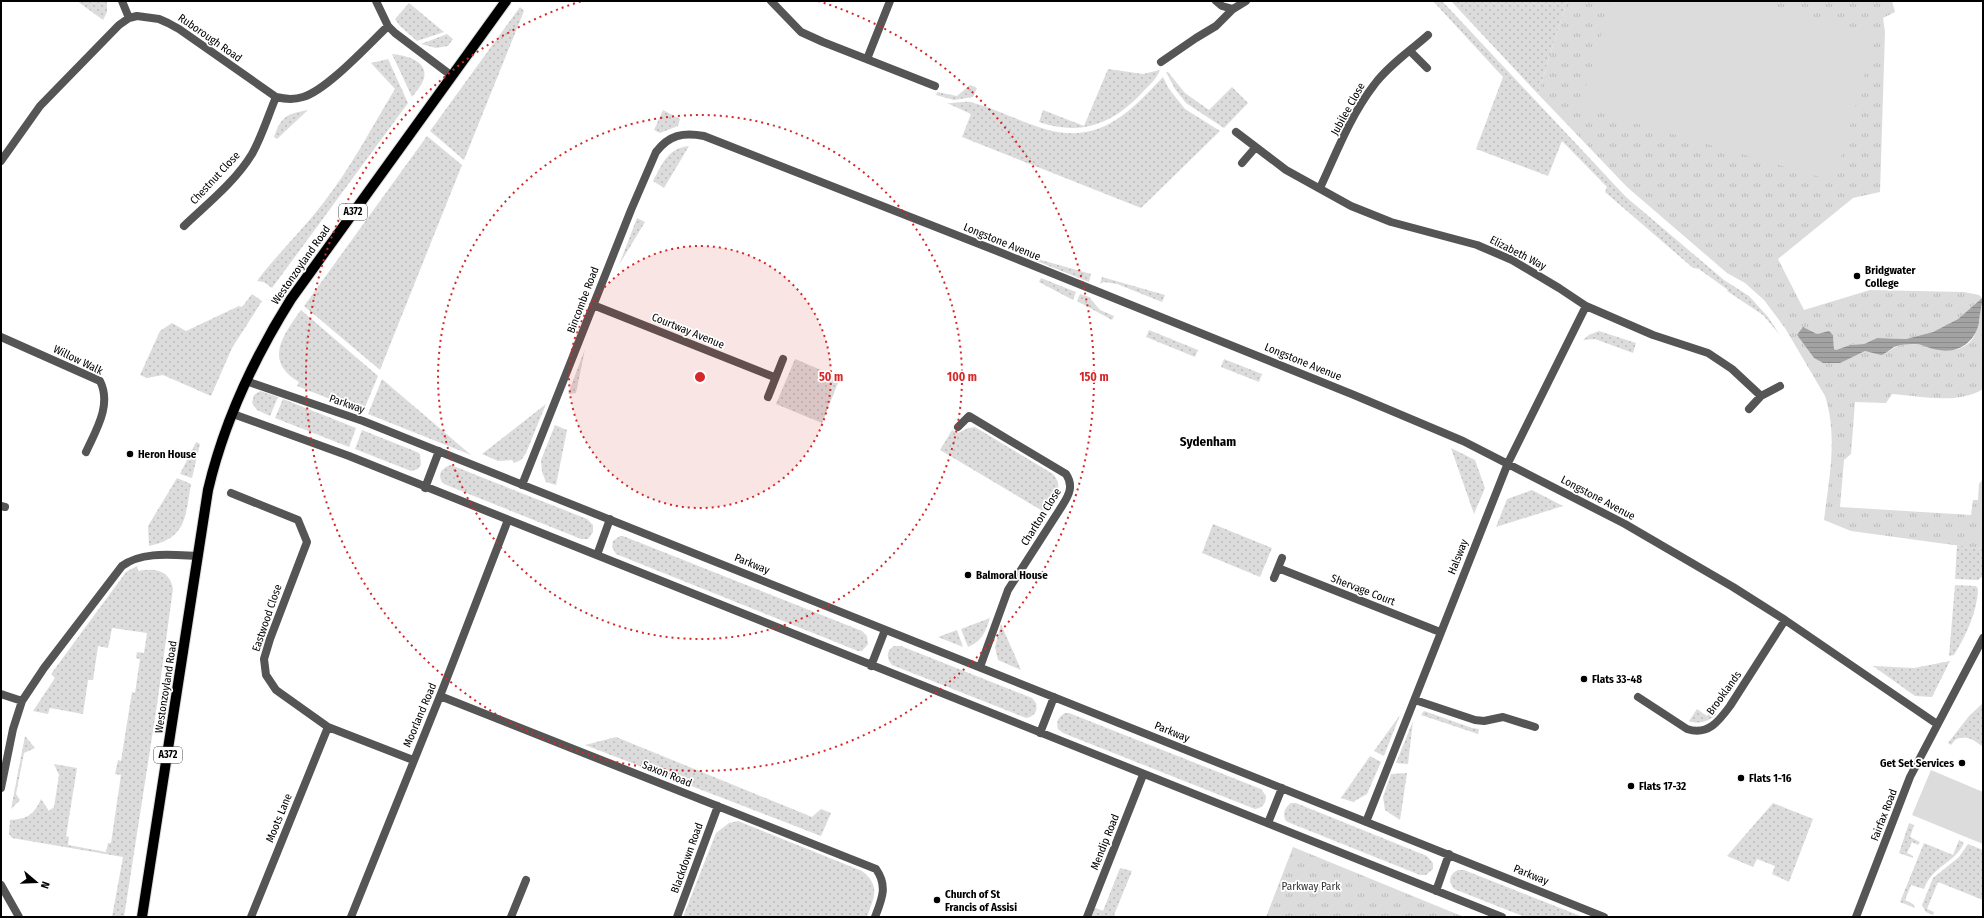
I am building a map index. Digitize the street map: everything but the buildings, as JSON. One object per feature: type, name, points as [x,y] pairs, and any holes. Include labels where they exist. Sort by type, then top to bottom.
[{"type":"main road","name":"Westonzoyland Road","points":[[142,917],[182,668],[197,556],[211,477],[246,381],[267,337],[291,299],[506,1]]},
{"type":"street","points":[[1,161],[40,106],[119,25],[129,18],[122,1]]},
{"type":"street","points":[[376,1],[388,26],[402,39],[452,76]]},
{"type":"street","points":[[770,1],[801,32],[935,86]]},
{"type":"street","points":[[867,59],[890,1]]},
{"type":"street","points":[[1216,1],[1222,6],[1233,9]]},
{"type":"street","points":[[1161,62],[1216,26],[1233,9],[1246,1]]},
{"type":"street","name":"Ruborough Road","points":[[129,18],[137,16],[159,19],[179,28],[276,97]]},
{"type":"street","points":[[276,97],[293,99],[312,94],[330,80],[388,26]]},
{"type":"street","name":"Jubilee Close","points":[[1320,188],[1362,102],[1381,76],[1428,35]]},
{"type":"street","points":[[1410,50],[1427,68]]},
{"type":"street","name":"Chestnut Close","points":[[184,226],[224,187],[248,160],[260,138],[276,97]]},
{"type":"street","name":"Elizabeth Way","points":[[1236,132],[1255,148],[1286,170],[1370,215],[1477,245],[1506,257],[1560,288],[1586,306],[1639,330],[1708,353],[1732,368],[1762,396]]},
{"type":"street","name":"Bincombe Road","points":[[522,485],[593,304],[656,152],[662,144],[679,134]]},
{"type":"street","name":"Longstone Avenue","points":[[679,134],[704,136],[997,251],[1464,441],[1626,524],[1733,587],[1785,620],[1882,688],[1937,724]]},
{"type":"street","points":[[1242,163],[1255,148]]},
{"type":"street","name":"Courtway Avenue","points":[[593,304],[774,377]]},
{"type":"street","name":"Halsway","points":[[1366,822],[1508,463],[1586,306]]},
{"type":"street","name":"Willow Walk","points":[[1,337],[100,382],[106,396],[103,411],[86,452]]},
{"type":"street","points":[[768,397],[774,377],[783,359]]},
{"type":"street","name":"Parkway","points":[[246,381],[363,421],[1366,822],[1450,854],[1604,917]]},
{"type":"street","points":[[1749,409],[1762,396],[1780,386]]},
{"type":"street","points":[[233,414],[349,456],[425,488],[597,555],[871,666],[1040,732],[1143,775],[1502,917]]},
{"type":"street","name":"Charlton Close","points":[[958,427],[969,416],[1066,474],[1070,485],[1069,495],[1008,590],[980,667]]},
{"type":"street","points":[[425,488],[439,451]]},
{"type":"street","name":"Eastwood Close","points":[[231,493],[298,520],[307,542],[270,639],[264,659],[266,675],[276,690],[328,727],[413,760]]},
{"type":"street","points":[[597,555],[610,519]]},
{"type":"street","name":"Moorland Road","points":[[351,917],[440,696],[508,520]]},
{"type":"street","points":[[1,788],[13,729],[22,701],[44,668],[122,566],[133,559],[145,557],[164,555],[197,556]]},
{"type":"street","points":[[1274,578],[1282,558]]},
{"type":"street","name":"Shervage Court","points":[[1278,568],[1440,632]]},
{"type":"street","name":"Brooklands","points":[[1638,697],[1694,732],[1709,729],[1721,718],[1730,706],[1785,620]]},
{"type":"street","points":[[871,666],[885,630]]},
{"type":"street","name":"Fairfax Road","points":[[1856,917],[1910,778],[1983,637]]},
{"type":"street","points":[[1,694],[22,701]]},
{"type":"street","name":"Saxon Road","points":[[440,696],[876,869],[882,878],[884,894],[875,917]]},
{"type":"street","points":[[1040,732],[1054,697]]},
{"type":"street","points":[[1415,700],[1474,720],[1484,722],[1504,717],[1535,727]]},
{"type":"street","name":"Moots Lane","points":[[251,917],[328,727]]},
{"type":"street","name":"Mendip Road","points":[[1087,917],[1143,775]]},
{"type":"street","points":[[1268,824],[1282,788]]},
{"type":"street","name":"Blackdown Road","points":[[677,917],[718,806]]},
{"type":"street","points":[[1436,891],[1450,854]]},
{"type":"street","points":[[511,917],[526,880]]},
{"type":"street","points":[[1,885],[19,917]]},
{"type":"green space","points":[[77,1],[107,1],[107,12],[103,20]]},
{"type":"green space","points":[[1433,1],[1442,1],[1626,197],[1724,280],[1749,296],[1768,317],[1780,335],[1763,315],[1727,291],[1728,290],[1699,269],[1693,268],[1605,192],[1607,187],[1562,141],[1548,176],[1476,149],[1503,77]]},
{"type":"green space","points":[[1451,1],[1567,1],[1538,94]]},
{"type":"green space","name":"Bridgwater College","points":[[1567,1],[1892,1],[1895,12],[1883,18],[1885,32],[1880,192],[1853,198],[1778,259],[1804,310],[1870,290],[1964,292],[1979,295],[1982,298],[1958,319],[1933,332],[1906,339],[1877,338],[1864,344],[1850,345],[1836,350],[1834,349],[1833,335],[1826,332],[1817,334],[1811,332],[1797,335],[1814,358],[1823,363],[1854,356],[1865,351],[1885,354],[1896,347],[1908,344],[1950,350],[1960,348],[1970,342],[1973,338],[1976,333],[1979,313],[1983,305],[1983,389],[1962,397],[1927,398],[1892,394],[1886,403],[1855,402],[1851,454],[1844,460],[1840,507],[1971,515],[1973,500],[1978,500],[1979,484],[1983,479],[1983,549],[1851,531],[1824,520],[1832,442],[1829,411],[1825,396],[1785,328],[1764,300],[1745,283],[1727,273],[1627,187],[1538,94]]},
{"type":"green space","points":[[1611,1],[1757,1],[1876,35],[1834,181],[1580,107]]},
{"type":"green space","points":[[409,3],[444,32],[417,41],[400,26],[395,19]]},
{"type":"green space","points":[[520,7],[524,11],[464,160],[430,131]]},
{"type":"green space","points":[[447,34],[453,39],[448,46],[436,48],[421,44]]},
{"type":"green space","points":[[392,54],[415,60],[423,68],[423,81],[412,97]]},
{"type":"green space","points":[[388,59],[408,103],[272,288],[264,282],[257,281],[334,189],[370,132],[395,89],[371,63]]},
{"type":"green space","points":[[1108,69],[1143,74],[1160,70],[1152,83],[1130,105],[1106,120],[1094,125],[1068,128],[1039,122],[1043,110],[1084,126]]},
{"type":"green space","points":[[1166,72],[1168,72],[1185,93],[1209,110],[1232,87],[1248,103],[1224,128],[1186,103],[1175,89]]},
{"type":"green space","points":[[1163,77],[1169,89],[1185,109],[1220,131],[1141,208],[962,137],[971,114],[947,103],[971,102],[1048,130],[1067,133],[1084,132],[1113,122],[1139,102]]},
{"type":"green space","points":[[970,85],[977,88],[973,97],[954,100],[936,95],[937,92],[957,96]]},
{"type":"green space","points":[[308,110],[277,139],[274,137],[282,120],[295,113]]},
{"type":"green space","points":[[663,110],[680,119],[678,126],[660,133],[654,130]]},
{"type":"green space","points":[[427,136],[462,165],[380,370],[304,306]]},
{"type":"green space","points":[[689,146],[664,188],[653,181],[666,158],[671,153],[682,147]]},
{"type":"green space","points":[[637,218],[645,222],[619,265]]},
{"type":"green space","points":[[1024,256],[1091,274],[1089,282]]},
{"type":"green space","points":[[1102,277],[1165,295],[1162,302],[1117,284],[1104,282],[1100,284]]},
{"type":"green space","points":[[1041,278],[1076,292],[1073,300],[1039,282]]},
{"type":"green space","points":[[252,294],[262,301],[232,348],[211,396],[163,375],[147,378],[140,375],[160,331],[172,323],[186,331],[239,306],[242,307]]},
{"type":"green space","points":[[1080,294],[1089,297],[1100,310],[1114,316],[1112,320],[1077,301]]},
{"type":"green space","points":[[301,310],[378,376],[363,412],[297,386],[299,382],[288,374],[282,365],[279,357],[283,338]]},
{"type":"green space","points":[[1149,330],[1198,350],[1195,357],[1146,337]]},
{"type":"green space","points":[[1599,331],[1636,343],[1633,353],[1595,339],[1583,340],[1589,335]]},
{"type":"green space","points":[[585,349],[576,393],[568,394]]},
{"type":"green space","points":[[795,359],[840,378],[822,423],[776,404]]},
{"type":"green space","points":[[1224,359],[1262,374],[1259,382],[1221,367]]},
{"type":"green space","points":[[382,379],[471,455],[368,414]]},
{"type":"green space","points":[[260,391],[278,397],[270,416],[257,410],[252,403],[254,395]]},
{"type":"green space","points":[[283,399],[356,428],[349,447],[275,418]]},
{"type":"green space","points":[[546,404],[526,453],[521,460],[514,463],[512,460],[498,461],[482,454]]},
{"type":"green space","points":[[555,425],[567,430],[556,485],[546,482],[542,472],[541,460]]},
{"type":"green space","points":[[975,427],[1053,474],[1058,484],[1058,489],[1055,499],[1046,513],[940,450],[952,430],[958,433],[968,428]]},
{"type":"green space","points":[[362,430],[417,452],[420,454],[421,465],[418,469],[411,471],[355,449]]},
{"type":"green space","points":[[196,442],[200,444],[192,478],[180,474]]},
{"type":"green space","points":[[1451,448],[1475,460],[1485,488],[1474,514]]},
{"type":"green space","points":[[451,465],[587,519],[593,525],[593,532],[588,539],[581,539],[444,484],[440,478],[440,475],[442,470]]},
{"type":"green space","points":[[177,478],[191,484],[182,524],[171,538],[149,546],[148,526]]},
{"type":"green space","points":[[1532,490],[1563,506],[1496,527],[1507,499]]},
{"type":"green space","points":[[1213,524],[1272,548],[1260,577],[1202,553]]},
{"type":"green space","points":[[620,536],[862,631],[867,636],[868,644],[862,651],[858,651],[616,554],[612,547],[613,541]]},
{"type":"green space","points":[[1957,545],[1983,549],[1983,576],[1978,580],[1955,579]]},
{"type":"green space","points":[[137,566],[138,571],[155,570],[165,574],[169,578],[173,589],[157,705],[124,917],[112,917],[123,857],[12,838],[9,834],[10,820],[21,819],[29,815],[36,809],[41,799],[49,811],[54,807],[59,775],[54,764],[77,768],[66,836],[69,837],[68,845],[106,852],[108,843],[111,843],[121,775],[115,774],[118,760],[121,761],[132,692],[135,693],[140,659],[136,658],[137,652],[144,653],[147,633],[112,628],[108,648],[98,646],[93,680],[88,680],[83,714],[50,708],[48,714],[33,711],[55,678],[51,674],[126,572]]},
{"type":"green space","points":[[1955,585],[1976,586],[1978,589],[1976,607],[1967,632],[1954,655],[1949,656]]},
{"type":"green space","points":[[990,618],[980,639],[968,647],[961,629]]},
{"type":"green space","points":[[1001,624],[1021,670],[998,660],[995,647]]},
{"type":"green space","points":[[957,630],[963,647],[938,637]]},
{"type":"green space","points":[[894,646],[901,646],[1032,698],[1036,703],[1036,711],[1033,715],[1026,718],[892,665],[888,657],[888,652]]},
{"type":"green space","points":[[1950,661],[1932,697],[1915,696],[1873,666],[1914,668]]},
{"type":"green space","points":[[1983,703],[1983,747],[1973,740],[1966,738],[1959,738],[1951,745],[1948,743],[1969,716]]},
{"type":"green space","points":[[1714,706],[1716,715],[1710,719],[1697,723],[1689,721],[1697,709],[1707,716]]},
{"type":"green space","points":[[1424,711],[1472,728],[1479,729],[1478,734],[1421,715]]},
{"type":"green space","points":[[1065,713],[1069,713],[1261,789],[1266,796],[1265,803],[1260,808],[1255,809],[1063,733],[1058,729],[1057,724],[1059,718]]},
{"type":"green space","points":[[1400,715],[1384,756],[1374,751]]},
{"type":"green space","points":[[1413,721],[1408,764],[1396,763]]},
{"type":"green space","points":[[25,736],[35,748],[24,753],[16,794],[20,800],[11,809]]},
{"type":"green space","points":[[616,737],[812,817],[821,809],[831,813],[821,836],[585,745]]},
{"type":"green space","points":[[1370,756],[1381,762],[1367,794],[1353,802],[1341,798]]},
{"type":"green space","points":[[1931,770],[1983,792],[1983,844],[1912,815]]},
{"type":"green space","points":[[1407,773],[1400,820],[1385,810],[1383,797],[1391,774]]},
{"type":"green space","points":[[1291,803],[1296,803],[1427,856],[1433,863],[1433,869],[1426,875],[1420,875],[1290,823],[1286,821],[1284,813]]},
{"type":"green space","points":[[1773,803],[1813,819],[1789,882],[1772,874],[1775,866],[1757,859],[1753,867],[1727,856]]},
{"type":"green space","points":[[738,821],[862,871],[868,876],[874,887],[874,898],[867,917],[683,917],[716,833],[729,823]]},
{"type":"green space","points":[[1909,823],[1914,825],[1910,837],[1920,842],[1918,845],[1912,842],[1907,853],[1913,856],[1913,858],[1899,853]]},
{"type":"green space","points":[[1959,840],[1964,843],[1960,850],[1955,856],[1938,869],[1928,881],[1924,889],[1911,885],[1905,900],[1913,904],[1915,908],[1900,902],[1924,843],[1953,855]]},
{"type":"green space","points":[[1968,844],[1983,850],[1983,900],[1938,882],[1927,909],[1934,912],[1933,915],[1926,912],[1922,905],[1933,878],[1959,857]]},
{"type":"green space","name":"Parkway Park","points":[[1293,847],[1464,917],[1266,917]]},
{"type":"green space","points":[[1120,868],[1132,871],[1114,915],[1118,917],[1087,917],[1091,906],[1103,911]]},
{"type":"green space","points":[[1458,870],[1464,870],[1583,917],[1525,917],[1454,889],[1450,878]]},
{"type":"shaded area","points":[[1982,298],[1979,322],[1974,335],[1965,345],[1953,350],[1946,351],[1922,345],[1905,344],[1894,347],[1881,355],[1865,351],[1840,363],[1823,363],[1814,358],[1797,335],[1803,327],[1817,334],[1829,331],[1833,335],[1834,349],[1836,350],[1850,345],[1864,344],[1877,338],[1906,339],[1933,332],[1958,319]]},
{"type":"place","name":"Bridgwater College","points":[[1857,276]]},
{"type":"place","name":"Heron House","points":[[130,454]]},
{"type":"place","name":"Balmoral House","points":[[968,575]]},
{"type":"place","name":"Flats 33-48","points":[[1584,679]]},
{"type":"place","name":"Get Set Services","points":[[1962,763]]},
{"type":"place","name":"Flats 1-16","points":[[1741,778]]},
{"type":"place","name":"Flats 17-32","points":[[1631,786]]},
{"type":"place","name":"Church of St Francis of Assisi","points":[[937,900]]},
{"type":"district","name":"Sydenham","points":[[1208,441]]}]
